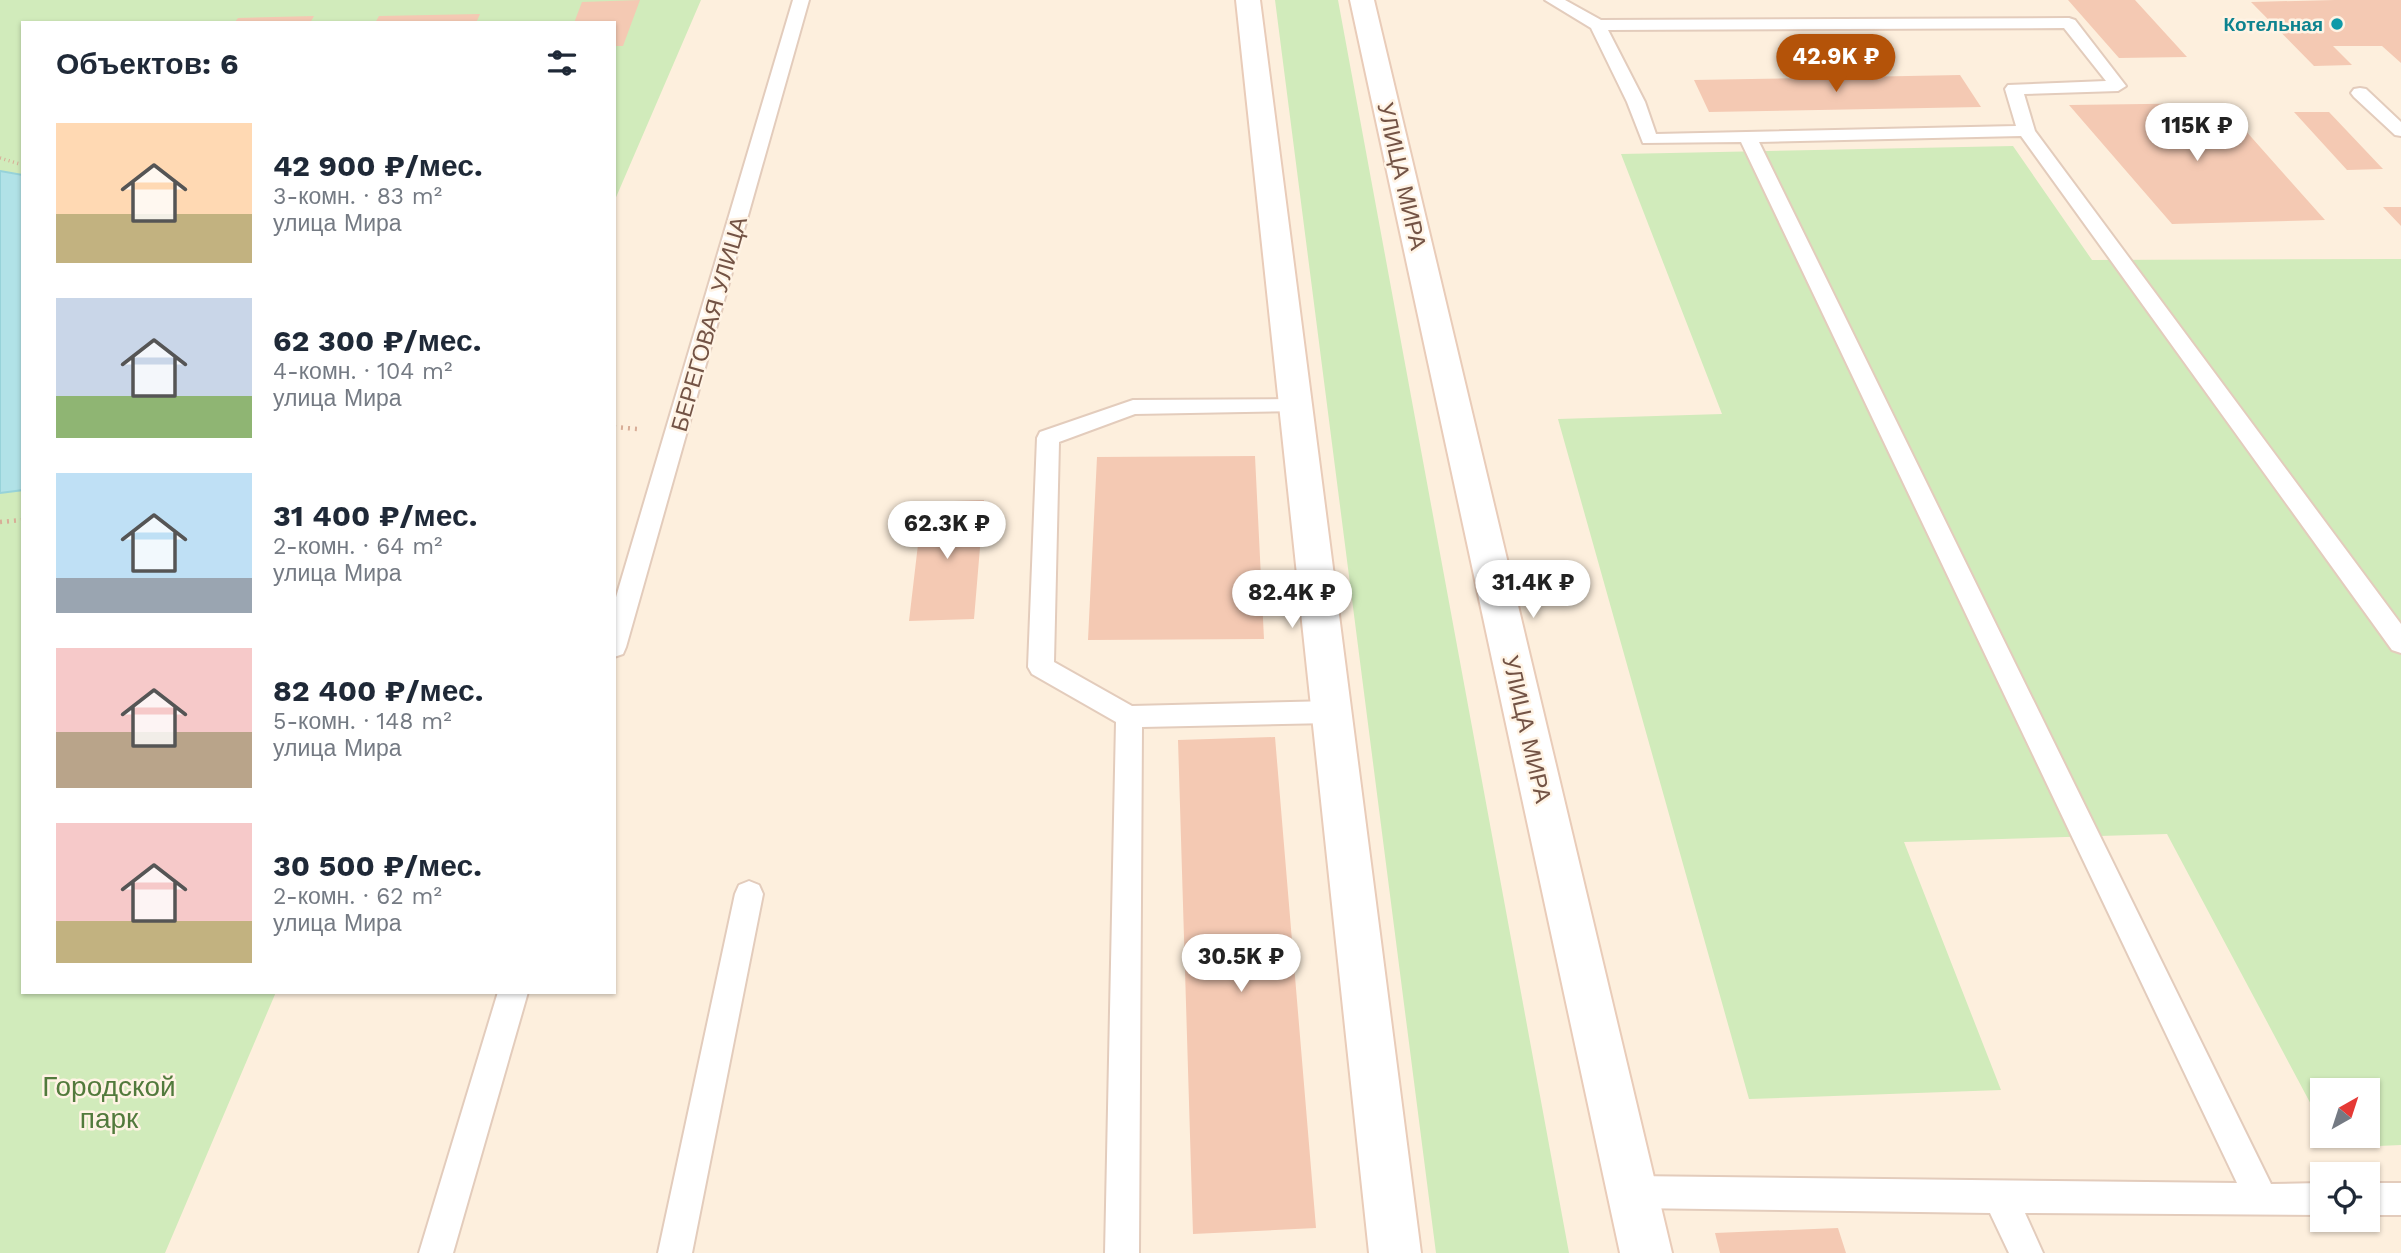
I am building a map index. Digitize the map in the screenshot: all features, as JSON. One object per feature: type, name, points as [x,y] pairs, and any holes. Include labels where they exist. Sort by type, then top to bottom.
[{"type":"main road","points":[[1248,0],[1395,1253]]},
{"type":"main road","name":"УЛИЦА МИРА","points":[[1362,0],[1646,1253]]},
{"type":"lane","name":"БЕРЕГОВАЯ УЛИЦА","points":[[616,640],[802,0]]},
{"type":"lane","points":[[1553,0],[1598,25],[2069,23],[2118,86],[2014,89],[2026,131],[2401,643]]},
{"type":"lane","points":[[1598,25],[1636,102],[1649,139],[2026,131]]},
{"type":"lane","points":[[2360,93],[2401,131]]},
{"type":"lane","points":[[1748,138],[2262,1200]]},
{"type":"lane","points":[[1295,406],[1133,407],[1048,438],[1041,667],[1129,717],[1331,712]]},
{"type":"lane","points":[[1122,1253],[1129,717]]},
{"type":"lane","points":[[676,1253],[749,894]]},
{"type":"lane","points":[[436,1253],[512,994]]},
{"type":"lane","points":[[1632,1192],[2310,1199]]},
{"type":"lane","points":[[2000,1197],[2026,1253]]},
{"type":"lane","points":[[2380,1199],[2401,1199]]},
{"type":"path","points":[[0,158],[21,164]]},
{"type":"path","points":[[0,522],[21,520]]},
{"type":"green space","name":"Городской парк","points":[[0,0],[701,0],[616,197],[616,21],[21,21],[21,994],[275,994],[165,1253],[0,1253]]},
{"type":"green space","points":[[1275,0],[1338,0],[1569,1253],[1436,1253]]},
{"type":"green space","points":[[2013,146],[2092,260],[2401,259],[2401,1145],[2380,1146],[2380,1078],[2310,1078],[2310,1102],[2167,834],[1904,842],[2001,1090],[1749,1099],[1558,419],[1722,414],[1621,154]]},
{"type":"water","points":[[0,171],[21,175],[21,490],[0,493]]},
{"type":"building","points":[[640,0],[623,46],[616,46],[616,21],[575,21],[582,2]]},
{"type":"building","points":[[2068,0],[2135,0],[2187,57],[2119,58]]},
{"type":"building","name":"Котельная","points":[[2401,0],[2401,63],[2382,46],[2333,46],[2352,65],[2314,66],[2251,2]]},
{"type":"building","points":[[480,14],[477,21],[376,21],[379,16]]},
{"type":"building","points":[[314,16],[311,21],[236,21],[238,18]]},
{"type":"building","points":[[1960,75],[1981,107],[1709,112],[1694,80]]},
{"type":"building","points":[[2221,103],[2325,220],[2172,224],[2069,105]]},
{"type":"building","points":[[2294,112],[2329,112],[2383,169],[2347,170]]},
{"type":"building","points":[[2383,207],[2401,207],[2401,226]]},
{"type":"building","points":[[1255,456],[1264,639],[1088,640],[1097,457]]},
{"type":"building","points":[[984,500],[974,619],[909,621],[923,502]]},
{"type":"building","points":[[1275,737],[1316,1228],[1193,1234],[1178,740]]},
{"type":"building","points":[[1838,1228],[1846,1253],[1720,1253],[1715,1233]]},
{"type":"place","name":"Котельная","points":[[2337,24]]}]
